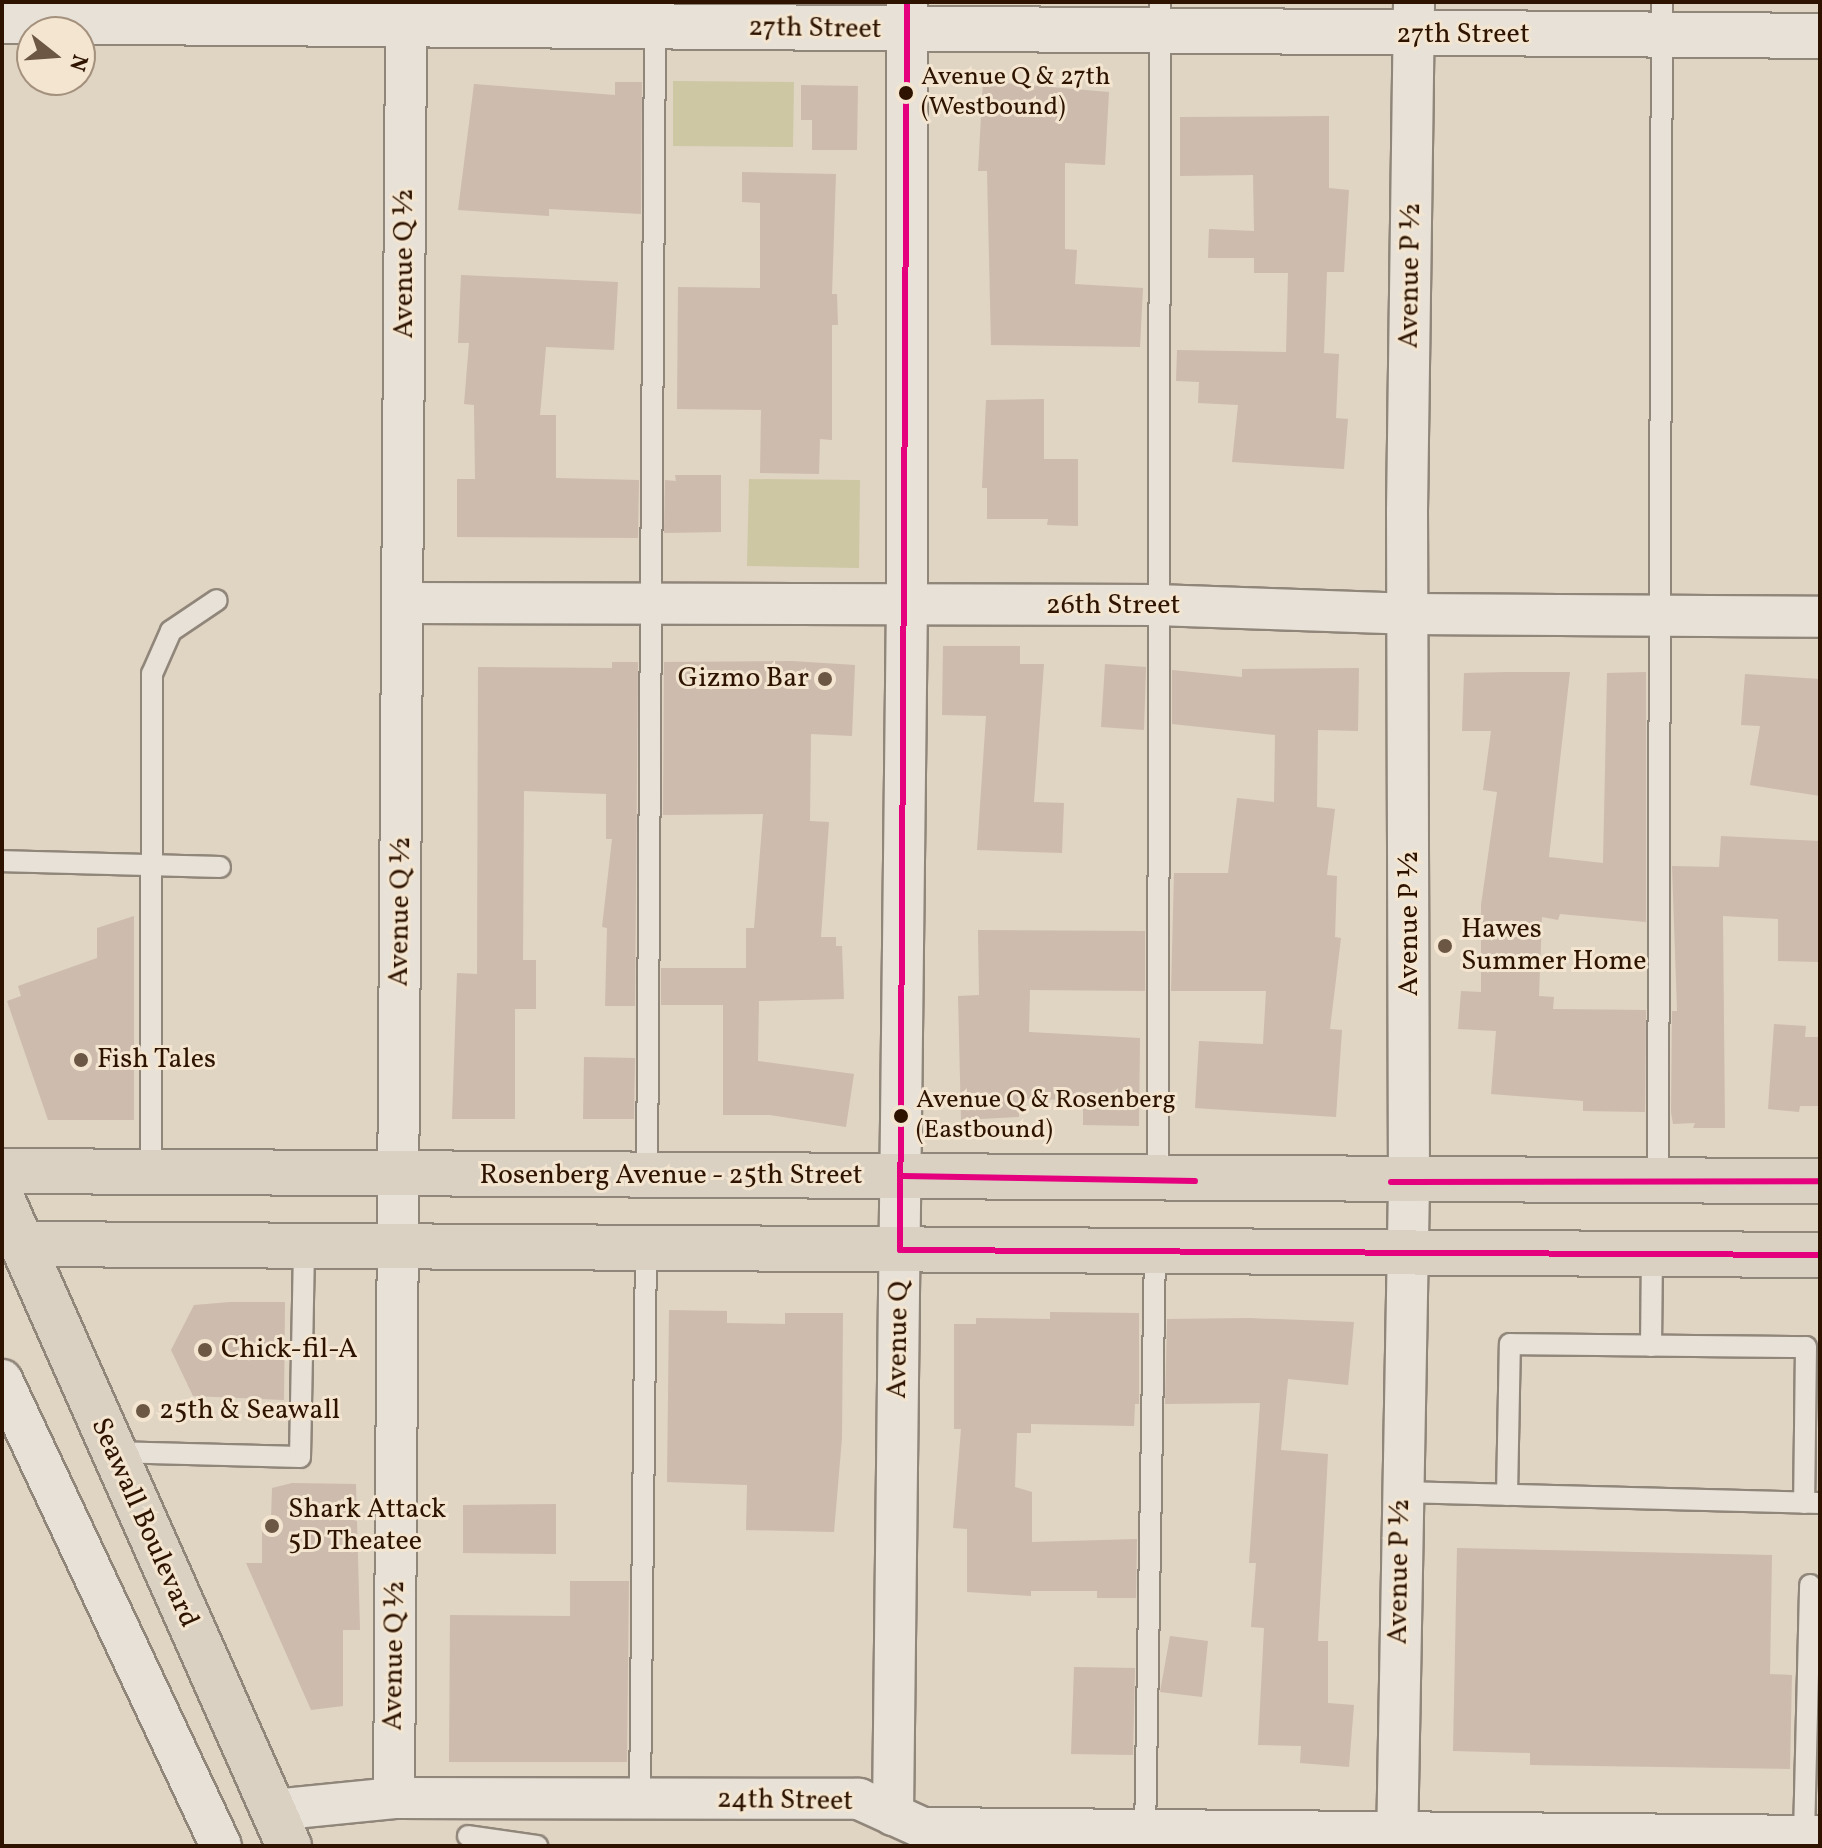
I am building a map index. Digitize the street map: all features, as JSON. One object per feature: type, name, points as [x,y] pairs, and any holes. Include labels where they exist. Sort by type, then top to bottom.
[{"type":"main road","name":"Rosenberg Avenue - 25th Street","points":[[2,1171],[151,1169],[398,1175],[903,1176],[1409,1182],[1820,1181]]},
{"type":"main road","name":"Seawall Boulevard","points":[[2,1199],[282,1828]]},
{"type":"main road","points":[[22,1244],[1820,1255]]},
{"type":"street","name":"27th Street","points":[[2,21],[655,28],[906,16],[1662,19],[1820,36]]},
{"type":"street","name":"Avenue Q","points":[[893,1815],[903,1176],[907,605],[906,16]]},
{"type":"street","name":"Avenue P ½","points":[[1397,1840],[1409,1182],[1414,18]]},
{"type":"street","name":"Avenue Q ½","points":[[394,1798],[405,603],[406,26]]},
{"type":"street","name":"26th Street","points":[[405,603],[1156,605],[1410,614],[1820,617]]},
{"type":"street","points":[[2,1380],[221,1846]]},
{"type":"street","name":"24th Street","points":[[282,1828],[394,1798],[859,1799],[923,1828],[1145,1839],[1812,1836]]},
{"type":"lane","points":[[1158,1180],[1156,605],[1160,17]]},
{"type":"lane","points":[[1658,1180],[1662,19]]},
{"type":"lane","points":[[647,1177],[654,604],[655,28]]},
{"type":"lane","points":[[151,1169],[152,674],[171,631],[217,600]]},
{"type":"lane","points":[[2,861],[220,867]]},
{"type":"lane","points":[[112,1452],[300,1457],[304,1246]]},
{"type":"lane","points":[[640,1799],[646,1248]]},
{"type":"lane","points":[[1145,1839],[1155,1251]]},
{"type":"lane","points":[[1651,1346],[1652,1254]]},
{"type":"lane","points":[[1402,1492],[1507,1495],[1812,1503],[1806,1347],[1510,1344],[1507,1495]]},
{"type":"lane","points":[[1810,1585],[1812,1836]]},
{"type":"lane","points":[[468,1836],[537,1846]]},
{"type":"shaded area","points":[[673,81],[794,82],[793,147],[673,146]]},
{"type":"shaded area","points":[[749,479],[860,480],[859,568],[747,566]]},
{"type":"building","points":[[983,81],[1109,92],[1105,165],[1065,163],[1065,249],[1077,250],[1075,284],[1143,288],[1140,347],[991,345],[987,171],[978,171]]},
{"type":"building","points":[[615,82],[642,82],[641,214],[549,209],[549,216],[458,210],[474,84],[615,95]]},
{"type":"building","points":[[801,85],[858,86],[857,150],[812,150],[812,120],[801,120]]},
{"type":"building","points":[[1329,116],[1329,188],[1349,190],[1344,272],[1327,272],[1324,353],[1339,354],[1336,418],[1348,419],[1344,469],[1232,462],[1238,405],[1198,403],[1199,382],[1176,381],[1177,350],[1286,352],[1288,273],[1254,273],[1254,258],[1208,258],[1209,229],[1254,231],[1253,175],[1180,176],[1180,117]]},
{"type":"building","points":[[742,172],[836,174],[832,294],[837,294],[838,325],[832,325],[832,440],[820,439],[819,474],[760,473],[761,410],[677,409],[678,287],[760,288],[760,203],[742,202]]},
{"type":"building","points":[[461,275],[618,282],[614,350],[546,347],[540,415],[556,415],[556,478],[639,480],[638,538],[457,537],[457,479],[475,479],[474,405],[464,404],[469,343],[458,343]]},
{"type":"building","points":[[1044,399],[1044,459],[1078,459],[1078,526],[1047,525],[1048,519],[987,519],[987,488],[982,488],[986,400]]},
{"type":"building","points":[[675,475],[721,475],[721,532],[664,533],[665,480],[676,481]]},
{"type":"building","points":[[943,646],[1020,646],[1020,664],[1044,664],[1034,802],[1064,803],[1062,853],[977,850],[986,716],[942,715]]},
{"type":"building","points":[[792,661],[855,665],[852,736],[811,734],[810,821],[829,822],[821,937],[836,937],[836,946],[842,946],[844,999],[759,1001],[758,1061],[854,1074],[846,1127],[770,1115],[723,1115],[723,1005],[661,1005],[661,968],[746,968],[746,928],[754,928],[763,814],[663,815],[664,662]]},
{"type":"building","points":[[612,662],[638,662],[635,1006],[605,1006],[607,928],[602,927],[612,839],[606,839],[606,794],[524,791],[523,960],[536,960],[536,1009],[515,1009],[515,1119],[452,1119],[457,973],[477,974],[478,667],[612,668]]},
{"type":"building","points":[[1105,664],[1146,667],[1144,730],[1101,727]]},
{"type":"building","points":[[1359,668],[1358,731],[1318,730],[1317,807],[1335,809],[1327,875],[1337,876],[1335,937],[1341,938],[1330,1029],[1342,1030],[1336,1117],[1195,1108],[1199,1041],[1263,1044],[1266,991],[1171,991],[1174,873],[1228,873],[1237,798],[1274,802],[1275,735],[1172,724],[1172,670],[1242,677],[1242,669]]},
{"type":"building","points":[[1570,672],[1549,857],[1603,863],[1607,673],[1646,672],[1646,922],[1560,914],[1558,920],[1542,917],[1539,996],[1554,997],[1553,1009],[1646,1010],[1645,1112],[1583,1111],[1583,1101],[1491,1094],[1496,1031],[1458,1029],[1461,991],[1481,992],[1481,905],[1497,792],[1483,790],[1491,731],[1462,731],[1464,673]]},
{"type":"building","points":[[1745,674],[1820,679],[1820,796],[1750,785],[1760,726],[1741,725]]},
{"type":"building","points":[[1721,836],[1820,841],[1820,962],[1778,961],[1778,919],[1723,916],[1725,1128],[1693,1128],[1695,1123],[1673,1124],[1671,1112],[1672,1011],[1677,1011],[1672,866],[1719,867]]},
{"type":"building","name":"Fish Tales","points":[[134,916],[134,1120],[48,1120],[7,1001],[21,996],[18,986],[97,958],[97,928]]},
{"type":"building","points":[[978,930],[1145,931],[1145,991],[1030,990],[1029,1032],[1140,1038],[1139,1126],[1083,1125],[1083,1100],[1019,1099],[1019,1117],[961,1120],[958,996],[979,995]]},
{"type":"building","points":[[1774,1024],[1806,1026],[1805,1037],[1820,1037],[1820,1106],[1800,1106],[1799,1112],[1768,1109]]},
{"type":"building","points":[[584,1057],[635,1058],[634,1119],[583,1119]]},
{"type":"building","points":[[285,1302],[284,1400],[193,1396],[171,1350],[194,1305]]},
{"type":"building","points":[[669,1310],[727,1311],[727,1323],[785,1324],[785,1313],[843,1313],[842,1438],[834,1532],[746,1530],[747,1485],[667,1482]]},
{"type":"building","points":[[1050,1312],[1139,1313],[1139,1404],[1135,1404],[1134,1426],[1031,1424],[1031,1433],[1017,1433],[1015,1487],[1032,1492],[1032,1542],[1137,1539],[1136,1598],[1097,1598],[1097,1591],[1031,1591],[1031,1596],[967,1592],[967,1529],[953,1528],[961,1429],[954,1429],[954,1324],[976,1324],[976,1318],[1050,1319]]},
{"type":"building","points":[[1167,1319],[1354,1322],[1348,1385],[1288,1379],[1281,1450],[1328,1454],[1318,1641],[1328,1641],[1328,1703],[1354,1705],[1349,1767],[1300,1763],[1301,1746],[1258,1745],[1264,1628],[1251,1627],[1256,1563],[1249,1563],[1260,1403],[1165,1404]]},
{"type":"building","points":[[292,1483],[356,1484],[360,1630],[343,1630],[343,1706],[311,1710],[246,1563],[262,1563],[262,1520],[271,1520],[272,1488]]},
{"type":"building","points":[[556,1504],[556,1554],[463,1553],[463,1505]]},
{"type":"building","points":[[1457,1548],[1772,1555],[1770,1674],[1792,1675],[1790,1769],[1530,1765],[1530,1753],[1453,1751]]},
{"type":"building","points":[[570,1581],[629,1581],[627,1762],[449,1762],[450,1615],[570,1616]]},
{"type":"building","points":[[1170,1636],[1208,1641],[1202,1697],[1160,1692]]},
{"type":"building","points":[[1074,1667],[1135,1668],[1133,1755],[1071,1754]]},
{"type":"transit line","points":[[907,2],[900,1250],[1820,1255]]},
{"type":"transit line","points":[[903,1176],[1195,1181]]},
{"type":"transit line","points":[[1391,1182],[1820,1181]]},
{"type":"place","name":"Avenue Q & 27th (Westbound)","points":[[906,93]]},
{"type":"place","name":"Gizmo Bar","points":[[825,679]]},
{"type":"place","name":"Hawes Summer Home","points":[[1445,946]]},
{"type":"place","name":"Fish Tales","points":[[81,1060]]},
{"type":"place","name":"Avenue Q & Rosenberg (Eastbound)","points":[[901,1116]]},
{"type":"place","name":"Chick-fil-A","points":[[205,1350]]},
{"type":"place","name":"25th & Seawall","points":[[143,1411]]},
{"type":"place","name":"Shark Attack 5D Theatee","points":[[272,1526]]}]
